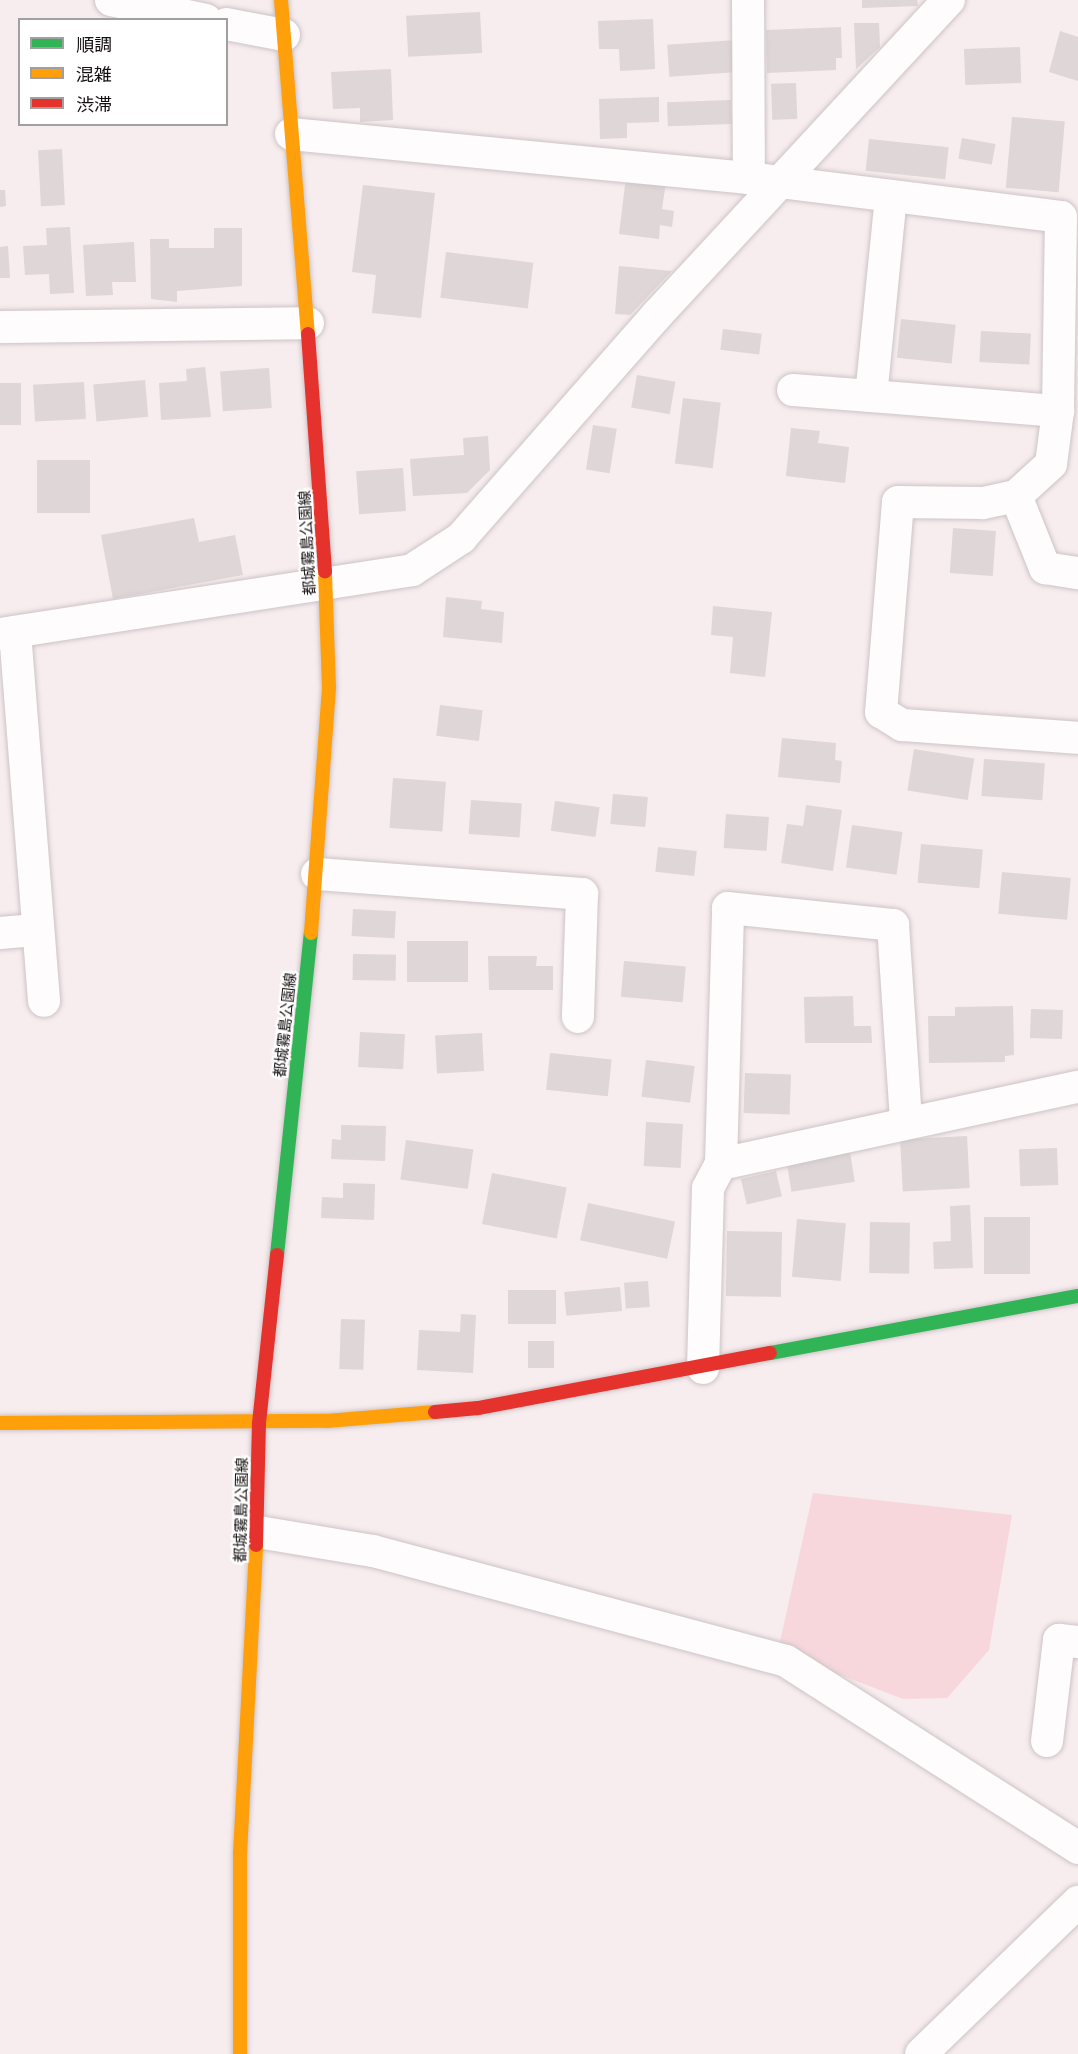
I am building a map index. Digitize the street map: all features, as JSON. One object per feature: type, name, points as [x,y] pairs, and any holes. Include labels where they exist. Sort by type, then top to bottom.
[{"type":"main road","name":"都城霧島公園線","points":[[240,2054],[240,1854],[258,1532],[259,1423],[317,874],[328,688],[326,580],[308,324],[281,0]]},
{"type":"main road","points":[[0,1423],[259,1423],[477,1408],[703,1368],[1078,1296]]},
{"type":"street","points":[[111,0],[196,18]]},
{"type":"street","points":[[748,0],[749,178]]},
{"type":"street","points":[[44,1001],[8,633],[326,580],[412,570],[461,538],[780,182],[949,0]]},
{"type":"street","points":[[228,24],[284,35]]},
{"type":"street","points":[[291,134],[749,178],[1061,217],[1058,411],[1051,464],[1016,496],[982,503],[898,502],[881,712],[902,725],[1078,738]]},
{"type":"street","points":[[871,396],[891,196]]},
{"type":"street","points":[[0,327],[308,324]]},
{"type":"street","points":[[793,390],[1058,411]]},
{"type":"street","points":[[1016,496],[1045,568],[1078,573]]},
{"type":"street","points":[[317,874],[582,894],[578,1017]]},
{"type":"street","points":[[703,1368],[708,1188],[720,1164],[728,908],[893,925],[906,1122]]},
{"type":"street","points":[[0,933],[38,930]]},
{"type":"street","points":[[720,1164],[906,1122],[1078,1087]]},
{"type":"street","points":[[258,1532],[374,1551],[786,1660],[1078,1848]]},
{"type":"street","points":[[1047,1741],[1059,1640],[1078,1642]]},
{"type":"street","points":[[921,2054],[1078,1902]]},
{"type":"shaded area","points":[[813,1493],[1012,1515],[989,1650],[947,1698],[903,1699],[778,1651]]},
{"type":"building","points":[[862,0],[917,0],[918,6],[862,8]]},
{"type":"building","points":[[480,12],[482,53],[408,57],[406,16]]},
{"type":"building","points":[[653,19],[655,69],[620,71],[619,49],[599,49],[598,21]]},
{"type":"building","points":[[854,23],[879,23],[880,47],[856,69]]},
{"type":"building","points":[[841,27],[842,58],[836,58],[836,70],[767,73],[766,30]]},
{"type":"building","points":[[1060,31],[1078,37],[1078,81],[1049,72]]},
{"type":"building","points":[[736,40],[738,72],[669,77],[667,45]]},
{"type":"building","points":[[1020,47],[1021,83],[965,85],[964,49]]},
{"type":"building","points":[[391,69],[393,120],[360,122],[360,108],[333,109],[331,72]]},
{"type":"building","points":[[796,83],[797,119],[772,120],[771,84]]},
{"type":"building","points":[[659,97],[659,122],[627,123],[627,138],[600,139],[599,99]]},
{"type":"building","points":[[731,100],[732,124],[668,126],[667,102]]},
{"type":"building","points":[[1012,117],[1065,122],[1059,192],[1006,188]]},
{"type":"building","points":[[962,138],[995,144],[992,165],[958,159]]},
{"type":"building","points":[[869,139],[949,147],[945,179],[866,171]]},
{"type":"building","points":[[62,149],[65,205],[41,206],[38,150]]},
{"type":"building","points":[[626,177],[666,182],[662,209],[674,211],[672,227],[660,225],[659,239],[619,234]]},
{"type":"building","points":[[363,185],[435,193],[421,318],[372,313],[376,275],[352,272]]},
{"type":"building","points":[[0,190],[5,190],[6,206],[0,207]]},
{"type":"building","points":[[70,227],[74,293],[50,294],[49,274],[25,275],[23,246],[47,245],[46,228]]},
{"type":"building","points":[[214,228],[242,228],[242,286],[177,291],[177,302],[151,299],[150,239],[169,239],[169,248],[214,248]]},
{"type":"building","points":[[134,242],[136,282],[112,282],[113,295],[86,296],[83,245]]},
{"type":"building","points":[[8,246],[10,278],[0,278],[0,247]]},
{"type":"building","points":[[446,252],[533,263],[528,308],[440,298]]},
{"type":"building","points":[[619,266],[672,271],[630,315],[615,314]]},
{"type":"building","points":[[901,319],[956,325],[952,364],[897,358]]},
{"type":"building","points":[[723,329],[762,334],[759,355],[720,350]]},
{"type":"building","points":[[981,331],[1031,334],[1029,365],[979,362]]},
{"type":"building","points":[[205,367],[211,417],[161,420],[159,383],[187,381],[186,369]]},
{"type":"building","points":[[269,368],[272,408],[223,411],[220,371]]},
{"type":"building","points":[[637,375],[675,382],[670,414],[631,407]]},
{"type":"building","points":[[145,380],[148,417],[96,421],[93,385]]},
{"type":"building","points":[[84,382],[86,419],[35,422],[33,385]]},
{"type":"building","points":[[0,383],[21,383],[21,425],[0,425]]},
{"type":"building","points":[[683,398],[721,403],[713,468],[675,464]]},
{"type":"building","points":[[593,425],[617,429],[610,473],[586,469]]},
{"type":"building","points":[[791,428],[820,431],[818,443],[849,447],[845,483],[786,476]]},
{"type":"building","points":[[488,436],[490,470],[467,493],[413,496],[410,459],[464,455],[463,438]]},
{"type":"building","points":[[37,460],[90,460],[90,513],[37,513]]},
{"type":"building","points":[[403,468],[406,511],[359,514],[356,471]]},
{"type":"building","points":[[194,518],[199,542],[235,535],[243,575],[113,599],[101,535]]},
{"type":"building","points":[[953,528],[996,531],[993,576],[950,573]]},
{"type":"building","points":[[446,597],[482,601],[481,609],[504,612],[502,643],[443,637]]},
{"type":"building","points":[[713,606],[772,612],[765,677],[730,673],[733,637],[711,635]]},
{"type":"building","points":[[440,705],[483,710],[479,741],[436,736]]},
{"type":"building","points":[[782,738],[836,743],[835,760],[842,761],[840,783],[778,777]]},
{"type":"building","points":[[914,749],[974,759],[968,800],[907,790]]},
{"type":"building","points":[[984,759],[1045,763],[1042,800],[981,796]]},
{"type":"building","points":[[393,778],[446,782],[442,832],[390,828]]},
{"type":"building","points":[[613,794],[648,797],[645,827],[610,824]]},
{"type":"building","points":[[471,800],[522,804],[520,837],[469,834]]},
{"type":"building","points":[[555,801],[600,807],[595,837],[551,831]]},
{"type":"building","points":[[806,805],[842,810],[833,871],[781,863],[787,824],[803,826]]},
{"type":"building","points":[[726,814],[769,817],[767,851],[724,848]]},
{"type":"building","points":[[852,825],[903,832],[897,875],[846,868]]},
{"type":"building","points":[[921,844],[983,849],[979,888],[918,883]]},
{"type":"building","points":[[658,847],[697,851],[694,876],[655,872]]},
{"type":"building","points":[[1002,872],[1071,878],[1067,920],[998,914]]},
{"type":"building","points":[[353,909],[396,911],[395,938],[352,936]]},
{"type":"building","points":[[407,941],[468,941],[468,982],[407,982]]},
{"type":"building","points":[[353,954],[396,955],[396,981],[353,980]]},
{"type":"building","points":[[488,956],[537,956],[536,966],[553,966],[553,990],[489,990]]},
{"type":"building","points":[[624,961],[686,966],[683,1002],[621,997]]},
{"type":"building","points":[[853,996],[854,1026],[871,1026],[872,1043],[805,1043],[804,997]]},
{"type":"building","points":[[1013,1006],[1014,1055],[1005,1056],[1005,1062],[929,1063],[928,1016],[955,1016],[955,1007]]},
{"type":"building","points":[[1031,1009],[1063,1010],[1062,1039],[1030,1038]]},
{"type":"building","points":[[360,1032],[405,1034],[403,1069],[358,1067]]},
{"type":"building","points":[[482,1033],[484,1071],[437,1073],[435,1035]]},
{"type":"building","points":[[550,1053],[612,1059],[608,1096],[546,1090]]},
{"type":"building","points":[[646,1060],[695,1066],[690,1103],[641,1097]]},
{"type":"building","points":[[745,1073],[791,1075],[790,1115],[744,1113]]},
{"type":"building","points":[[646,1122],[683,1124],[681,1168],[644,1166]]},
{"type":"building","points":[[341,1125],[386,1126],[385,1161],[331,1159],[332,1139],[341,1140]]},
{"type":"building","points":[[967,1136],[970,1188],[903,1191],[900,1140]]},
{"type":"building","points":[[406,1140],[473,1149],[468,1189],[400,1180]]},
{"type":"building","points":[[1057,1148],[1058,1185],[1020,1186],[1019,1149]]},
{"type":"building","points":[[850,1152],[855,1182],[791,1192],[787,1162]]},
{"type":"building","points":[[776,1171],[782,1196],[747,1204],[741,1179]]},
{"type":"building","points":[[492,1173],[567,1188],[557,1239],[482,1224]]},
{"type":"building","points":[[343,1183],[375,1184],[374,1220],[321,1218],[322,1197],[343,1198]]},
{"type":"building","points":[[588,1203],[675,1222],[667,1259],[580,1240]]},
{"type":"building","points":[[970,1205],[973,1268],[934,1269],[933,1242],[951,1241],[950,1206]]},
{"type":"building","points":[[984,1217],[1030,1217],[1030,1274],[984,1274]]},
{"type":"building","points":[[797,1219],[846,1223],[841,1281],[792,1277]]},
{"type":"building","points":[[870,1222],[910,1223],[909,1274],[869,1273]]},
{"type":"building","points":[[727,1231],[782,1232],[781,1297],[726,1296]]},
{"type":"building","points":[[648,1281],[650,1307],[626,1309],[624,1283]]},
{"type":"building","points":[[620,1287],[622,1311],[566,1316],[564,1292]]},
{"type":"building","points":[[508,1290],[556,1290],[556,1324],[508,1324]]},
{"type":"building","points":[[461,1314],[476,1315],[473,1373],[417,1370],[419,1330],[460,1332]]},
{"type":"building","points":[[341,1319],[365,1320],[363,1370],[339,1369]]},
{"type":"building","points":[[528,1341],[554,1341],[554,1368],[528,1368]]},
{"type":"traffic: fast","points":[[277,1255],[311,933]]},
{"type":"traffic: fast","points":[[770,1353],[1078,1296]]},
{"type":"traffic: slow","points":[[281,0],[308,334]]},
{"type":"traffic: slow","points":[[311,933],[329,688],[325,571]]},
{"type":"traffic: slow","points":[[0,1423],[327,1421],[435,1412]]},
{"type":"traffic: slow","points":[[240,2054],[240,1854],[256,1545]]},
{"type":"traffic: jam","points":[[308,334],[325,571]]},
{"type":"traffic: jam","points":[[256,1545],[259,1423],[277,1255]]},
{"type":"traffic: jam","points":[[435,1412],[478,1408],[770,1353]]}]
